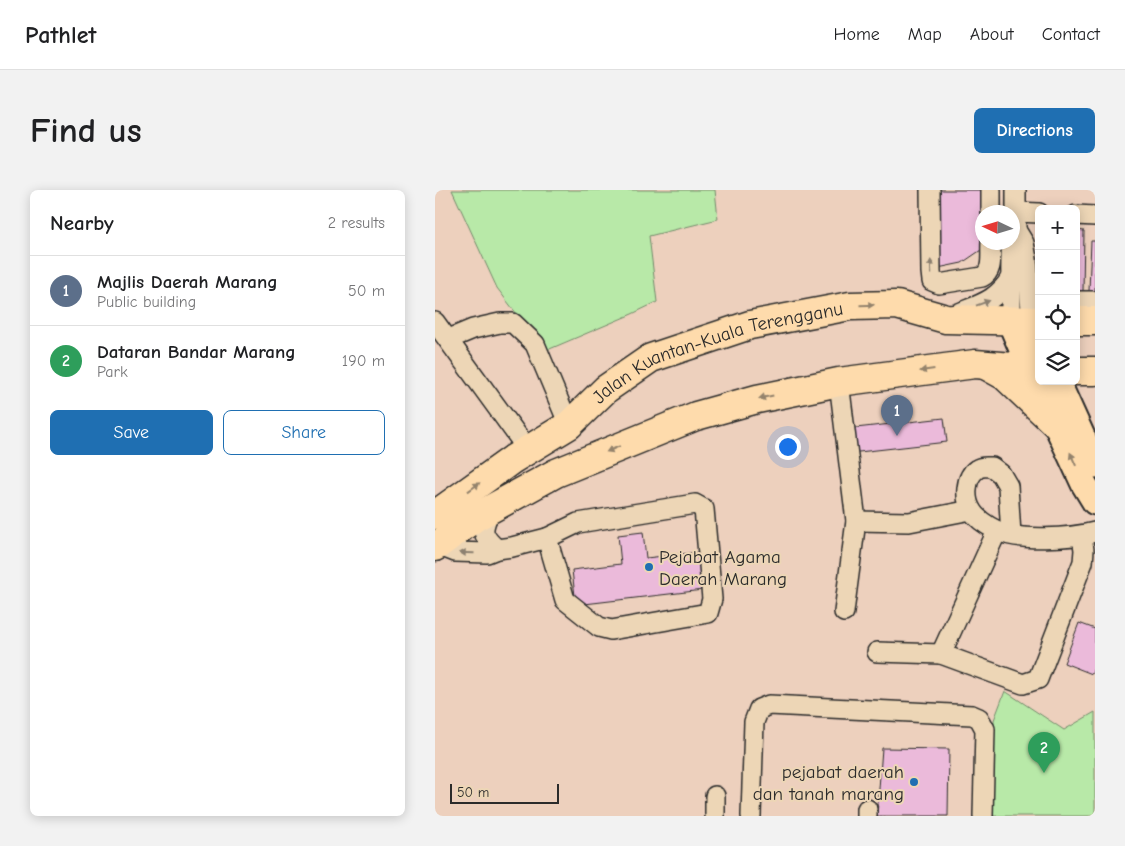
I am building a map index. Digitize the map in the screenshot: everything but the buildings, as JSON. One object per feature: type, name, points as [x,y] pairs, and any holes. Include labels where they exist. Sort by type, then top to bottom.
[{"type":"highway","name":"Jalan Kuantan-Kuala Terengganu","points":[[435,515],[513,459],[569,425],[606,389],[651,358],[750,325],[850,306],[897,305],[946,319],[1030,325]]},
{"type":"highway","points":[[1080,321],[1095,321]]},
{"type":"highway","points":[[436,546],[491,508],[556,472],[696,416],[757,398],[839,382],[975,364],[1034,368]]},
{"type":"highway","points":[[975,364],[990,366],[1005,376],[1058,426]]},
{"type":"highway","points":[[1080,370],[1095,371]]},
{"type":"main road","points":[[1030,325],[1034,368],[1084,484],[1095,502]]},
{"type":"main road","points":[[1059,385],[1095,465]]},
{"type":"street","points":[[930,190],[932,282],[939,284],[983,278],[990,269],[991,250]]},
{"type":"street","points":[[991,190],[991,205]]},
{"type":"street","points":[[1015,205],[1016,190]]},
{"type":"street","points":[[1080,215],[1095,216]]},
{"type":"street","points":[[1020,227],[1035,216]]},
{"type":"street","points":[[1020,238],[1024,243],[1027,259],[1030,325]]},
{"type":"street","points":[[1013,250],[1012,306],[1030,325]]},
{"type":"street","points":[[946,319],[991,299],[1005,287],[1011,276]]},
{"type":"street","points":[[1080,300],[1095,301]]},
{"type":"street","points":[[435,322],[528,450]]},
{"type":"street","points":[[449,339],[500,323],[513,323],[535,344],[569,425]]},
{"type":"street","points":[[839,382],[856,521],[844,612]]},
{"type":"street","points":[[877,652],[941,654],[1023,684],[1038,678],[1083,562],[1084,550],[1089,534],[1034,538],[1004,533],[979,518],[971,510],[967,494],[969,477],[978,468],[992,467],[1001,474],[1008,486],[1004,533],[941,654]]},
{"type":"street","points":[[436,546],[455,552],[487,553],[547,538],[578,523],[695,504],[704,509],[712,600],[708,613],[611,630],[599,627],[565,600],[547,538]]},
{"type":"street","points":[[491,508],[483,534],[487,541],[497,549]]},
{"type":"street","points":[[856,521],[909,522],[971,510]]},
{"type":"street","points":[[751,816],[754,722],[759,709],[769,705],[972,715],[979,718],[985,729],[983,816]]},
{"type":"street","points":[[715,796],[715,816]]},
{"type":"green space","points":[[452,190],[715,190],[718,219],[649,236],[657,302],[545,351],[497,288]]},
{"type":"green space","points":[[1005,691],[1064,730],[1095,712],[1095,816],[993,816],[994,720]]},
{"type":"place","name":"Majlis Daerah Marang","points":[[897,436]]},
{"type":"place","name":"Pejabat Agama Daerah Marang","points":[[649,567]]},
{"type":"place","name":"Dataran Bandar Marang","points":[[1044,773]]},
{"type":"place","name":"pejabat daerah dan tanah marang","points":[[914,782]]}]
